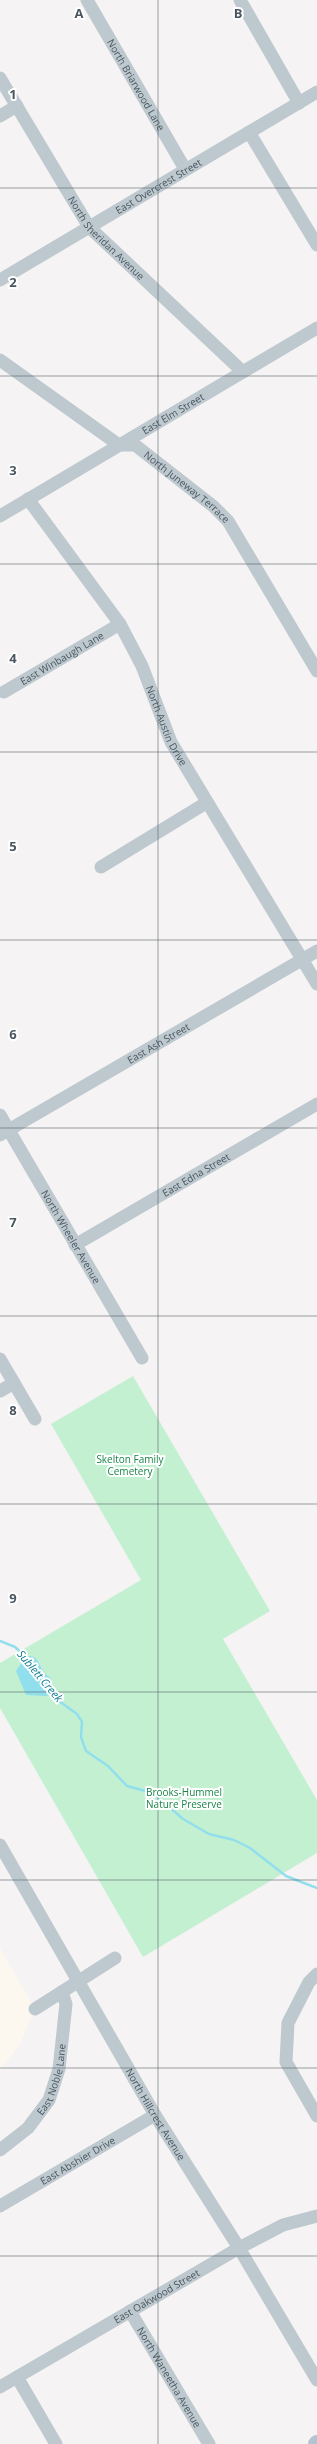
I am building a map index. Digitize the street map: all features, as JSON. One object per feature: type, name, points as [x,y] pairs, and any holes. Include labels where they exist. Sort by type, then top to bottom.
[{"type":"street","name":"North Briarwood Lane","points":[[87,0],[185,169]]},
{"type":"street","points":[[240,0],[299,103]]},
{"type":"street","name":"North Sheridan Avenue","points":[[0,78],[89,227],[243,372]]},
{"type":"street","name":"East Overcrest Street","points":[[0,280],[317,92]]},
{"type":"street","points":[[0,116],[16,106]]},
{"type":"street","points":[[249,132],[317,245]]},
{"type":"street","name":"East Elm Street","points":[[28,499],[317,328]]},
{"type":"street","name":"North Juneway Terrace","points":[[0,360],[119,445],[135,445],[214,506],[228,521],[317,671]]},
{"type":"street","points":[[0,516],[28,499]]},
{"type":"street","name":"North Austin Drive","points":[[28,499],[120,624],[142,666],[171,742],[206,803],[317,984]]},
{"type":"street","name":"East Winbaugh Lane","points":[[4,692],[120,624]]},
{"type":"street","points":[[102,867],[206,803]]},
{"type":"street","name":"East Ash Street","points":[[4,1132],[317,951]]},
{"type":"street","name":"East Edna Street","points":[[75,1245],[317,1104]]},
{"type":"street","name":"North Wheeler Avenue","points":[[0,1115],[4,1132],[75,1245],[142,1358]]},
{"type":"street","points":[[0,1359],[35,1419]]},
{"type":"street","points":[[0,1392],[14,1383]]},
{"type":"street","name":"North Hillcrest Avenue","points":[[0,1845],[155,2115],[239,2248],[317,2380]]},
{"type":"street","points":[[35,2009],[115,1958]]},
{"type":"street","points":[[317,1974],[309,1982],[288,2023],[286,2062],[317,2116]]},
{"type":"street","name":"East Noble Lane","points":[[0,2150],[28,2128],[49,2100],[60,2069],[66,2004],[62,1992]]},
{"type":"street","name":"East Abshier Drive","points":[[0,2206],[155,2115]]},
{"type":"street","name":"East Oakwood Street","points":[[0,2387],[239,2248],[284,2225],[317,2216]]},
{"type":"street","name":"North Waneetha Avenue","points":[[130,2311],[209,2444]]},
{"type":"street","points":[[17,2377],[56,2444]]},
{"type":"shaded area","points":[[0,1948],[35,2009],[20,2044],[0,2070]]},
{"type":"green space","name":"Brooks-Hummel Nature Preserve","points":[[133,1376],[270,1611],[223,1639],[317,1800],[317,1853],[143,1957],[0,1708],[0,1663],[141,1580],[51,1424]]},
{"type":"water","points":[[26,1656],[33,1657],[38,1661],[45,1673],[51,1678],[52,1685],[57,1694],[46,1696],[26,1695],[16,1671]]},
{"type":"waterway","name":"Sublett Creek","points":[[0,1641],[15,1647],[28,1659]]},
{"type":"waterway","name":"Sublett Creek","points":[[54,1693],[59,1701],[77,1714],[82,1722],[81,1737],[86,1751],[108,1766],[127,1786],[153,1793],[183,1819],[209,1834],[234,1840],[250,1848],[286,1876],[317,1888]]},
{"type":"park label","name":"Skelton Family Cemetery","points":[[130,1464]]}]
